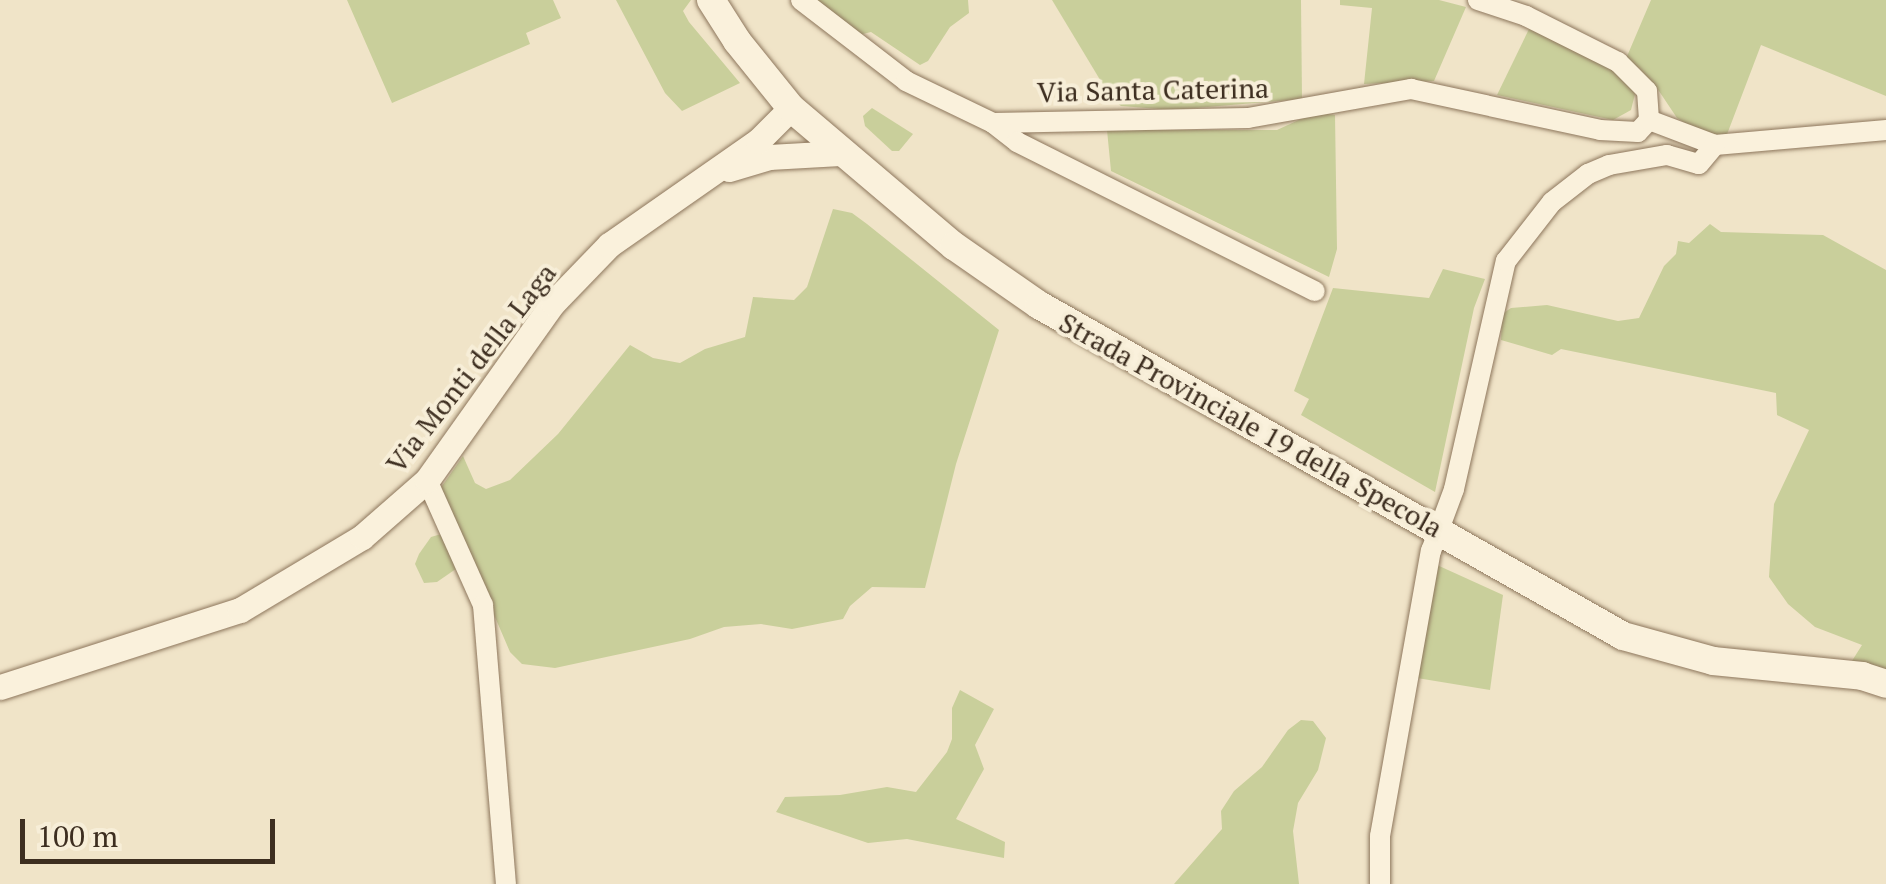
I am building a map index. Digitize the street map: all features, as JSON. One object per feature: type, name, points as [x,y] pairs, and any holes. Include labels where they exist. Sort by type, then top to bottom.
[{"type":"main road","name":"Strada Provinciale 19 della Specola","points":[[711,0],[736,42],[792,108],[840,153],[954,246],[1039,306],[1623,636],[1714,661],[1862,676],[1886,684]]},
{"type":"street","name":"Via Santa Caterina","points":[[801,0],[906,81],[992,123],[1248,118],[1411,89],[1600,130],[1638,132],[1649,120]]},
{"type":"street","points":[[1478,0],[1526,16],[1618,62],[1647,90],[1649,120],[1715,145],[1886,130]]},
{"type":"street","name":"Via Monti della Laga","points":[[0,686],[240,610],[362,537],[428,480],[552,303],[609,245],[700,177],[758,141],[792,108]]},
{"type":"street","points":[[992,123],[1017,142],[1314,290]]},
{"type":"street","points":[[1380,884],[1380,836],[1431,551],[1454,489],[1506,260],[1552,202],[1588,174],[1609,165],[1667,156],[1699,164],[1715,145]]},
{"type":"street","name":"Via Monti della Laga","points":[[700,177],[769,158],[840,153]]},
{"type":"street","points":[[428,480],[483,605],[506,884]]},
{"type":"green space","points":[[347,0],[553,0],[561,18],[526,33],[530,44],[392,103]]},
{"type":"green space","points":[[616,0],[691,0],[683,11],[689,22],[740,83],[682,111],[665,93]]},
{"type":"green space","points":[[811,0],[968,0],[969,13],[950,27],[928,61],[920,65],[871,32],[859,35]]},
{"type":"green space","points":[[1052,0],[1301,0],[1302,99],[1172,110],[1121,106],[1111,98]]},
{"type":"green space","points":[[1340,0],[1439,0],[1466,7],[1434,81],[1364,84],[1372,8],[1340,5]]},
{"type":"green space","points":[[1651,0],[1886,0],[1886,96],[1761,45],[1726,137],[1703,134],[1677,118],[1639,68],[1625,61]]},
{"type":"green space","points":[[1529,29],[1619,72],[1635,94],[1631,110],[1613,120],[1497,95]]},
{"type":"green space","points":[[872,108],[913,134],[899,151],[892,151],[865,126],[863,116]]},
{"type":"green space","points":[[1316,112],[1335,115],[1337,249],[1329,277],[1111,171],[1107,130],[1277,130]]},
{"type":"green space","points":[[833,209],[852,213],[999,330],[956,464],[925,588],[872,587],[850,606],[843,619],[792,629],[761,624],[724,627],[690,639],[555,668],[522,664],[510,652],[440,489],[463,456],[475,483],[486,489],[510,480],[558,434],[630,345],[653,358],[680,363],[705,349],[745,337],[753,297],[794,300],[807,287]]},
{"type":"green space","points":[[1710,224],[1721,232],[1823,235],[1886,270],[1886,677],[1850,664],[1862,645],[1815,627],[1788,604],[1769,577],[1774,504],[1809,430],[1777,415],[1776,393],[1561,349],[1552,355],[1501,340],[1502,314],[1511,308],[1547,305],[1618,321],[1639,318],[1664,266],[1676,254],[1678,241],[1689,243]]},
{"type":"green space","points":[[1443,269],[1485,279],[1474,308],[1435,492],[1301,415],[1309,399],[1294,391],[1333,288],[1429,298]]},
{"type":"green space","points":[[448,532],[463,564],[437,582],[424,583],[415,564],[419,554],[431,537]]},
{"type":"green space","points":[[1437,565],[1503,595],[1490,690],[1417,678]]},
{"type":"green space","points":[[960,690],[994,709],[975,745],[984,769],[956,819],[1005,842],[1004,858],[907,839],[868,843],[776,812],[785,797],[840,795],[887,787],[916,792],[947,752],[952,739],[952,708]]},
{"type":"green space","points":[[1301,720],[1313,721],[1326,738],[1318,770],[1298,803],[1293,831],[1299,884],[1174,884],[1222,829],[1221,811],[1234,791],[1262,767],[1288,730]]}]
